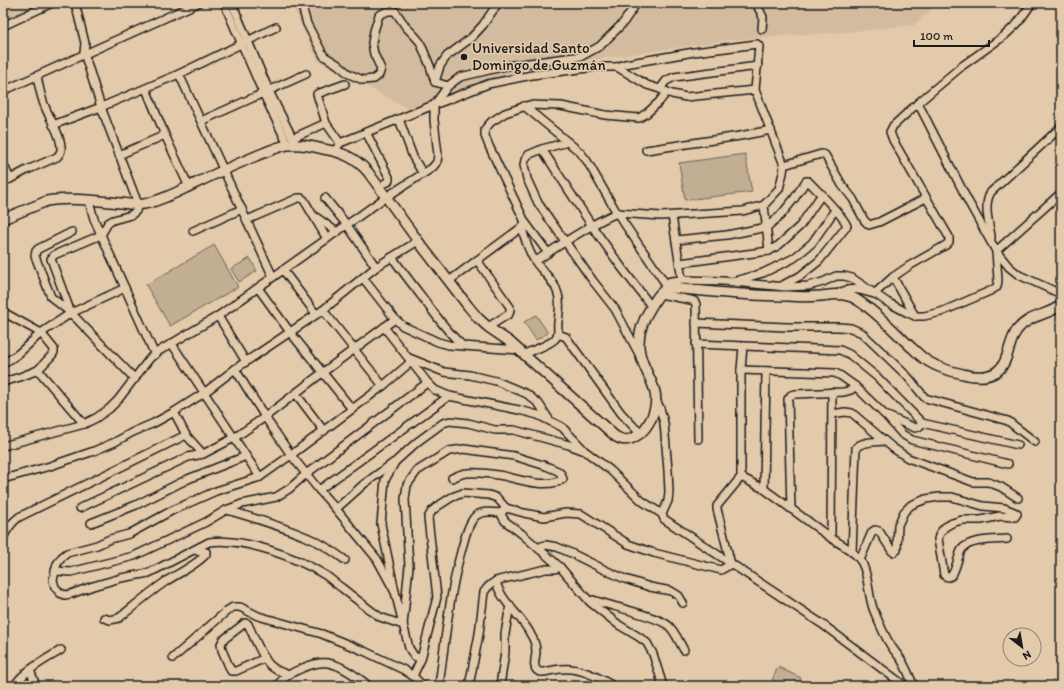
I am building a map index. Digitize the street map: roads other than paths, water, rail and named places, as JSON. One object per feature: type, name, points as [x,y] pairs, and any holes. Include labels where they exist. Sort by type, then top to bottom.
[{"type":"main road","points":[[3,219],[47,201],[54,200],[138,204],[158,200],[276,148],[293,143],[335,151],[361,165],[468,306],[488,327],[522,352],[615,436],[622,440],[626,440],[641,433],[652,416],[656,400],[654,386],[641,357],[639,348],[640,335],[651,306],[663,289],[673,288],[745,295],[822,296],[837,294],[848,296],[859,301],[874,312],[922,357],[932,364],[940,368],[977,377],[989,375],[999,370],[1003,364],[1012,338],[1016,331],[1026,321],[1051,311],[1061,305]]},
{"type":"street","points":[[3,26],[52,3]]},
{"type":"street","points":[[71,313],[51,259],[54,255],[101,235],[108,223],[131,215],[136,211],[138,204],[119,155],[84,53],[85,43],[75,3]]},
{"type":"street","points":[[3,91],[84,53],[198,3]]},
{"type":"street","points":[[224,3],[245,42]]},
{"type":"street","points":[[232,3],[245,42],[266,92],[293,143],[326,123]]},
{"type":"street","points":[[301,3],[307,24],[324,56],[349,74],[364,80],[374,79],[379,75],[381,69],[374,54],[372,43],[375,26],[379,15],[388,11],[395,11],[406,27],[420,42],[435,82]]},
{"type":"street","points":[[435,82],[440,66],[447,56],[471,38],[483,25],[498,3]]},
{"type":"street","points":[[3,446],[84,424],[96,418],[109,409],[118,400],[150,358],[159,351],[218,316],[386,197],[432,168],[438,155],[434,105],[448,86],[460,77],[506,66],[582,56],[600,46],[623,24],[635,3]]},
{"type":"street","points":[[756,3],[763,17],[762,29]]},
{"type":"street","points":[[874,294],[893,277],[949,242],[949,237],[893,140],[890,132],[893,126],[962,66],[1004,36],[1017,24],[1032,3]]},
{"type":"street","points":[[53,125],[102,107],[179,74],[276,27]]},
{"type":"street","points":[[335,151],[340,143],[488,84],[532,74],[596,67],[617,67],[625,64],[694,52],[753,44],[757,44],[759,46],[755,90],[784,165],[779,189],[764,205],[743,212],[672,216],[617,213],[565,242],[536,261]]},
{"type":"street","points":[[548,253],[524,225],[489,146],[485,136],[485,129],[491,122],[513,110],[529,105],[561,106],[605,115],[639,118],[659,102],[666,82],[674,77],[758,66]]},
{"type":"street","points":[[617,67],[647,85],[672,94],[686,97],[755,90]]},
{"type":"street","points":[[179,74],[274,277]]},
{"type":"street","points":[[201,121],[306,74]]},
{"type":"street","points":[[3,163],[6,180],[57,157],[61,153],[62,146],[45,108],[37,76]]},
{"type":"street","points":[[435,82],[448,86]]},
{"type":"street","points":[[340,143],[326,123],[317,94],[344,84]]},
{"type":"street","points":[[146,88],[165,135],[189,187]]},
{"type":"street","points":[[918,103],[968,201],[996,251],[1009,267],[1019,274],[1061,294]]},
{"type":"street","points":[[524,106],[580,152],[587,161],[663,289],[677,296],[694,301],[696,304],[698,439]]},
{"type":"street","points":[[399,119],[413,156],[423,174]]},
{"type":"street","points":[[990,240],[991,236],[987,205],[988,197],[991,192],[1061,127]]},
{"type":"street","points":[[646,150],[771,130]]},
{"type":"street","points":[[366,132],[389,177],[388,182],[385,183]]},
{"type":"street","points":[[119,155],[165,135]]},
{"type":"street","points":[[568,142],[542,149],[528,155],[524,165],[527,179],[538,203],[593,281],[615,309],[641,357]]},
{"type":"street","points":[[542,149],[592,226],[651,306]]},
{"type":"street","points":[[784,165],[821,154],[825,155],[842,185],[853,199],[864,220],[869,225],[879,222],[926,198]]},
{"type":"street","points":[[676,240],[727,235],[767,227],[785,211],[806,181],[808,181],[822,194],[847,226],[819,261],[800,276],[779,287]]},
{"type":"street","points":[[996,251],[1061,193]]},
{"type":"street","points":[[680,263],[769,251],[779,245],[800,226],[822,194]]},
{"type":"street","points":[[248,220],[301,198],[304,200],[327,239]]},
{"type":"street","points":[[325,198],[347,225],[376,267]]},
{"type":"street","points":[[89,201],[94,219],[154,355]]},
{"type":"street","points":[[764,205],[769,251]]},
{"type":"street","points":[[193,231],[242,208]]},
{"type":"street","points":[[731,282],[763,273],[794,258],[812,243],[835,210]]},
{"type":"street","points":[[313,215],[337,232]]},
{"type":"street","points":[[672,216],[682,280]]},
{"type":"street","points":[[449,280],[524,225]]},
{"type":"street","points":[[363,278],[395,319],[403,326],[438,342],[522,352],[550,343],[558,334],[560,302],[553,283],[536,261],[523,233],[524,225]]},
{"type":"street","points":[[72,232],[36,251],[36,256],[51,297],[71,313],[135,378]]},
{"type":"street","points":[[3,479],[50,466],[94,451],[174,412],[204,393],[235,369],[323,310],[376,267],[418,241]]},
{"type":"street","points":[[663,289],[671,280],[731,282],[785,288],[808,286],[823,282],[836,276],[844,276],[852,278],[887,302],[915,316],[924,316],[941,312],[997,287],[996,251]]},
{"type":"street","points":[[392,257],[442,324],[462,345]]},
{"type":"street","points":[[477,260],[510,307],[509,314],[488,327]]},
{"type":"street","points":[[283,270],[316,314]]},
{"type":"street","points":[[893,277],[915,316]]},
{"type":"street","points":[[3,364],[18,354],[41,333],[71,313],[125,288]]},
{"type":"street","points":[[258,288],[290,332],[352,409]]},
{"type":"street","points":[[837,294],[848,289],[862,290],[874,294]]},
{"type":"street","points":[[323,310],[383,386]]},
{"type":"street","points":[[3,312],[41,333],[54,349],[53,354],[38,370],[3,382]]},
{"type":"street","points":[[218,316],[246,362]]},
{"type":"street","points":[[80,508],[188,457],[203,454],[234,438],[265,417],[395,319]]},
{"type":"street","points":[[696,323],[850,328],[862,333],[908,377],[925,398],[1008,421],[1035,442]]},
{"type":"street","points":[[384,327],[427,383],[435,390],[449,396],[538,415],[562,427],[585,450],[610,470],[642,501],[662,514],[664,519],[822,624],[905,686]]},
{"type":"street","points":[[558,334],[566,337],[621,413],[641,433]]},
{"type":"street","points":[[172,344],[260,476]]},
{"type":"street","points":[[696,344],[840,350],[849,354],[877,377],[922,422],[1018,445]]},
{"type":"street","points":[[731,564],[717,506],[740,477],[741,370],[743,346]]},
{"type":"street","points":[[404,625],[380,617],[326,576],[304,563],[264,548],[232,542],[209,542],[149,573],[121,578],[71,594],[65,595],[60,592],[55,587],[53,580],[57,564],[66,553],[97,545],[110,539],[129,534],[173,510],[216,491],[260,476],[291,455],[383,386],[409,360]]},
{"type":"street","points":[[409,360],[444,372],[470,375],[496,381],[527,394],[539,404],[550,421]]},
{"type":"street","points":[[235,369],[291,455],[377,559],[395,592]]},
{"type":"street","points":[[38,370],[84,424]]},
{"type":"street","points":[[741,370],[835,372],[855,386],[902,434],[912,440],[1008,464]]},
{"type":"street","points":[[764,489],[766,371]]},
{"type":"street","points":[[55,571],[71,572],[134,556],[206,522],[226,510],[242,504],[276,497],[289,489],[306,474],[427,383]]},
{"type":"street","points":[[791,509],[788,399],[791,395],[796,394],[844,392],[851,390],[855,386]]},
{"type":"street","points":[[831,538],[832,392]]},
{"type":"street","points":[[296,394],[324,430]]},
{"type":"street","points":[[319,490],[449,396]]},
{"type":"street","points":[[656,400],[664,423],[668,470],[668,501],[662,514]]},
{"type":"street","points":[[174,412],[186,435],[203,454]]},
{"type":"street","points":[[832,414],[845,412],[852,413],[884,441],[908,458],[973,482],[988,482],[1001,487],[1018,498]]},
{"type":"street","points":[[885,415],[915,428],[919,427],[922,422]]},
{"type":"street","points":[[336,508],[364,484],[395,462],[417,442],[443,423],[468,423],[495,430],[514,430],[585,450]]},
{"type":"street","points":[[3,538],[5,530],[19,517],[186,435]]},
{"type":"street","points":[[852,552],[856,448],[858,445],[862,444],[884,441]]},
{"type":"street","points":[[404,625],[409,566],[405,499],[407,485],[417,471],[450,451],[464,448],[514,456],[546,466],[562,474],[562,479],[558,482],[543,483],[522,481],[504,476],[475,473],[464,473],[452,478]]},
{"type":"street","points":[[91,523],[136,505],[188,479],[246,456]]},
{"type":"street","points":[[395,462],[385,480],[381,524],[395,592],[409,648],[414,656],[421,659]]},
{"type":"street","points":[[740,477],[764,489],[852,552],[860,560],[863,565],[873,608],[881,627],[891,646],[903,662],[914,686]]},
{"type":"street","points":[[413,676],[421,659],[437,597],[428,518],[432,511],[452,497],[463,493],[489,495],[497,498],[504,510],[502,516],[505,521],[560,567],[590,601],[619,625],[647,643],[653,654],[663,686]]},
{"type":"street","points":[[860,560],[874,530],[878,530],[880,532],[892,551],[894,552],[897,550],[898,525],[904,512],[911,505],[933,498],[952,497],[983,506],[1004,508],[1014,512],[1017,515],[1015,517],[1005,516],[982,520],[962,520],[945,527],[940,533],[938,539],[944,575],[946,577],[953,575],[960,553],[972,542],[1008,539]]},
{"type":"street","points":[[226,510],[263,521],[312,539],[345,560]]},
{"type":"street","points":[[438,686],[453,585],[458,564],[468,527],[473,518],[479,514],[504,510],[544,517],[566,513],[581,514],[628,544],[654,553],[721,570],[731,564]]},
{"type":"street","points":[[539,548],[546,545],[557,547],[625,579],[650,587],[671,591],[679,596],[683,603]]},
{"type":"street","points":[[104,618],[110,620],[119,618],[165,582],[204,557],[206,554],[206,552],[195,550]]},
{"type":"street","points":[[469,686],[479,634],[484,592],[490,584],[496,581],[560,567]]},
{"type":"street","points":[[496,581],[501,594],[533,639],[536,652],[535,666],[537,671],[542,672],[565,669],[578,670],[592,675],[612,686]]},
{"type":"street","points":[[590,601],[593,600],[663,622],[674,633],[684,650]]},
{"type":"street","points":[[500,686],[505,652],[505,634],[510,605]]},
{"type":"street","points":[[173,658],[228,610],[233,607],[238,607],[258,616],[322,634],[364,651],[404,670],[413,676],[423,686]]},
{"type":"street","points":[[265,658],[236,671],[231,671],[221,644],[223,640],[245,623],[248,624],[270,665],[289,675]]},
{"type":"street","points":[[14,686],[19,678],[61,650]]},
{"type":"street","points":[[277,686],[289,675],[306,667],[321,663],[330,663],[338,666],[369,686]]},
{"type":"street","points":[[30,670],[36,686]]},
{"type":"place","name":"Universidad Santo Domingo de Guzmán","points":[[464,57]]}]
